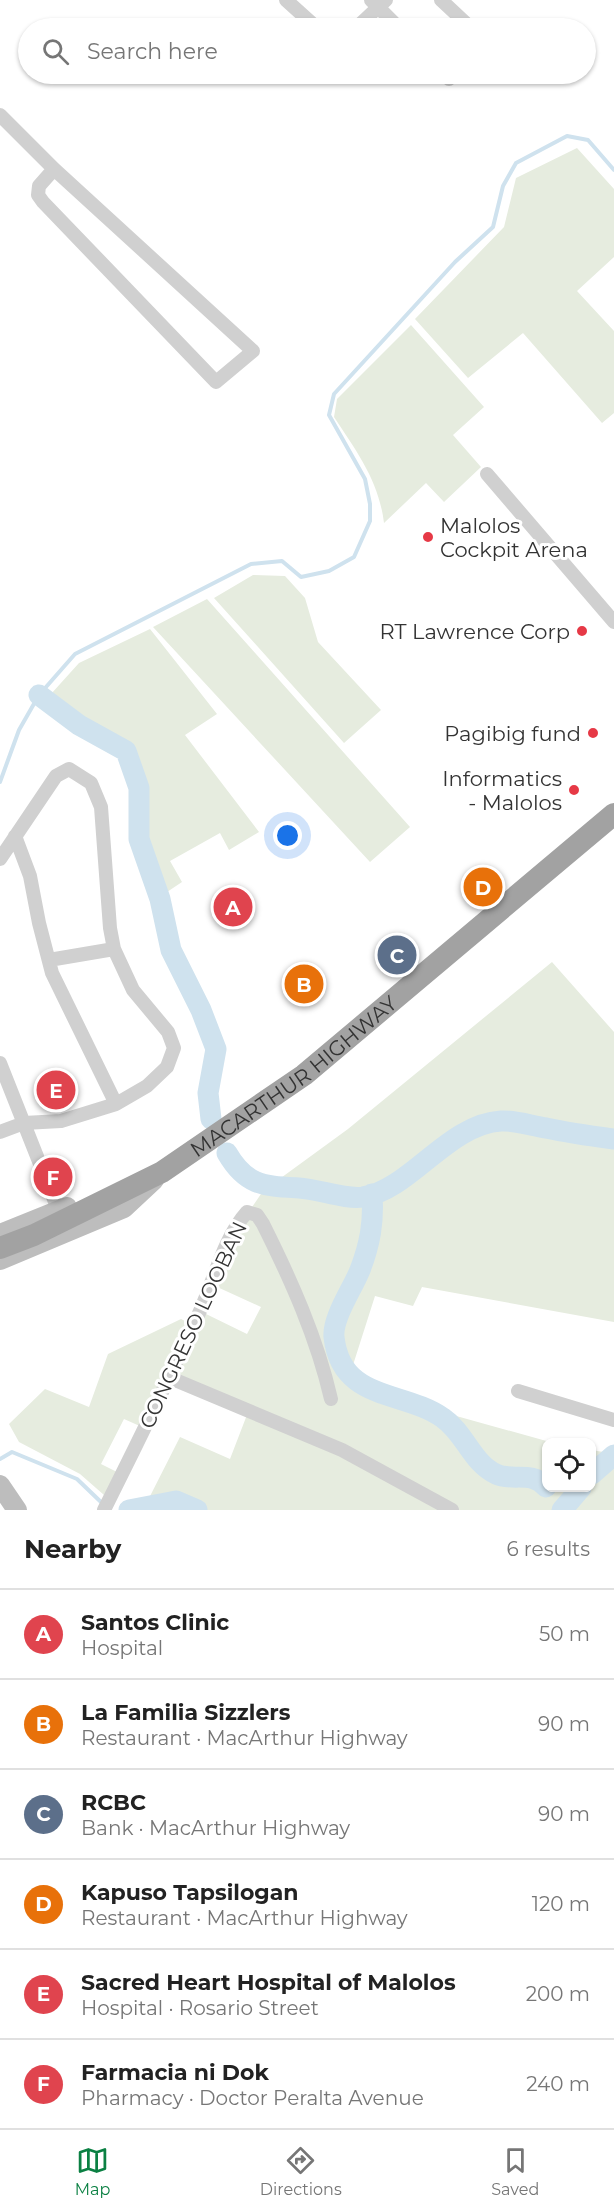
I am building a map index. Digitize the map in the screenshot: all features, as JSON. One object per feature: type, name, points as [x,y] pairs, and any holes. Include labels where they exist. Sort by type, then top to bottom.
[{"type":"highway","name":"MACARTHUR HIGHWAY","points":[[0,1248],[70,1212],[162,1172],[229,1128],[331,1054],[614,814]]},
{"type":"main road","name":"MACARTHUR HIGHWAY","points":[[0,1260],[124,1208],[162,1172]]},
{"type":"main road","name":"MACARTHUR HIGHWAY","points":[[0,1234],[70,1212]]},
{"type":"main road","points":[[0,1485],[17,1510]]},
{"type":"street","points":[[286,0],[306,18]]},
{"type":"street","points":[[441,0],[460,18]]},
{"type":"street","points":[[365,18],[379,2],[391,18]]},
{"type":"street","points":[[0,115],[54,169],[253,351],[216,382],[43,202],[38,195],[39,186],[54,169]]},
{"type":"street","points":[[487,474],[614,622]]},
{"type":"street","points":[[0,859],[56,776],[69,769],[91,783],[100,807],[110,928],[114,949],[133,990],[168,1032],[174,1048],[166,1067],[147,1086],[116,1104],[61,1121],[24,1123],[0,1132]]},
{"type":"street","points":[[15,837],[30,876],[52,973],[116,1104]]},
{"type":"street","points":[[49,960],[114,949]]},
{"type":"street","points":[[0,1063],[24,1123],[70,1212]]},
{"type":"street","name":"CONGRESO LOOBAN","points":[[107,1504],[201,1309],[227,1243],[238,1222],[247,1212],[257,1215],[263,1224],[292,1281],[332,1399]]},
{"type":"street","points":[[168,1377],[331,1445],[452,1510]]},
{"type":"street","points":[[518,1391],[614,1420]]},
{"type":"shaded area","points":[[577,148],[614,189],[614,257],[577,291],[614,331],[614,413],[602,423],[523,333],[468,378],[415,319],[504,227],[516,178]]},
{"type":"shaded area","points":[[411,325],[484,407],[453,435],[481,467],[444,502],[426,483],[384,523],[372,480],[334,417],[337,399]]},
{"type":"shaded area","points":[[253,575],[285,576],[305,598],[318,642],[381,710],[344,743],[214,598]]},
{"type":"shaded area","points":[[207,599],[410,827],[370,862],[153,627]]},
{"type":"shaded area","points":[[150,629],[217,714],[185,735],[259,832],[229,850],[220,833],[170,861],[182,882],[164,894],[143,838],[143,787],[129,747],[81,720],[51,694],[79,663]]},
{"type":"shaded area","points":[[552,962],[614,1032],[614,1322],[422,1287],[413,1306],[375,1296],[353,1365],[363,1378],[384,1390],[442,1412],[542,1440],[542,1492],[596,1492],[596,1451],[614,1454],[614,1510],[143,1510],[180,1437],[230,1459],[250,1407],[181,1378],[177,1370],[204,1313],[247,1334],[261,1307],[215,1286],[246,1216],[263,1191],[348,1129]]},
{"type":"shaded area","points":[[181,1319],[193,1325],[142,1427],[124,1419],[101,1464],[119,1473],[104,1495],[80,1474],[19,1442],[9,1424],[45,1389],[89,1407],[108,1354]]},
{"type":"waterway","points":[[0,782],[19,730],[39,695],[75,654],[251,564],[282,561],[301,577],[329,571],[354,557],[370,521],[370,504],[365,479],[329,415],[334,394],[455,262],[493,227],[503,186],[516,163],[567,136],[588,140],[614,170]]},
{"type":"waterway","points":[[39,695],[79,725],[126,751],[139,788],[139,839],[160,899],[171,950],[201,1010],[216,1049],[208,1093],[211,1119]]},
{"type":"waterway","points":[[227,1153],[241,1172],[257,1182],[356,1198],[380,1192],[397,1183],[446,1145],[482,1125],[512,1121],[614,1139]]},
{"type":"waterway","points":[[372,1194],[372,1223],[366,1251],[334,1329],[339,1358],[348,1373],[361,1384],[427,1409],[443,1418],[451,1424],[481,1463],[496,1474],[535,1479],[542,1484]]},
{"type":"waterway","points":[[0,1459],[12,1452],[77,1479],[102,1503]]},
{"type":"waterway","points":[[596,1471],[614,1455]]},
{"type":"waterway","points":[[562,1510],[578,1492]]},
{"type":"waterway","points":[[129,1510],[176,1501],[197,1510]]},
{"type":"place","name":"Malolos Cockpit Arena","points":[[428,537]]},
{"type":"place","name":"RT Lawrence Corp","points":[[582,631]]},
{"type":"place","name":"Pagibig fund","points":[[593,733]]},
{"type":"place","name":"Informatics - Malolos","points":[[574,790]]},
{"type":"place","name":"Kapuso Tapsilogan","points":[[483,887]]},
{"type":"place","name":"Santos Clinic","points":[[233,907]]},
{"type":"place","name":"RCBC","points":[[397,955]]},
{"type":"place","name":"La Familia Sizzlers","points":[[304,984]]},
{"type":"place","name":"Sacred Heart Hospital of Malolos","points":[[56,1090]]},
{"type":"place","name":"Farmacia ni Dok","points":[[53,1177]]}]
